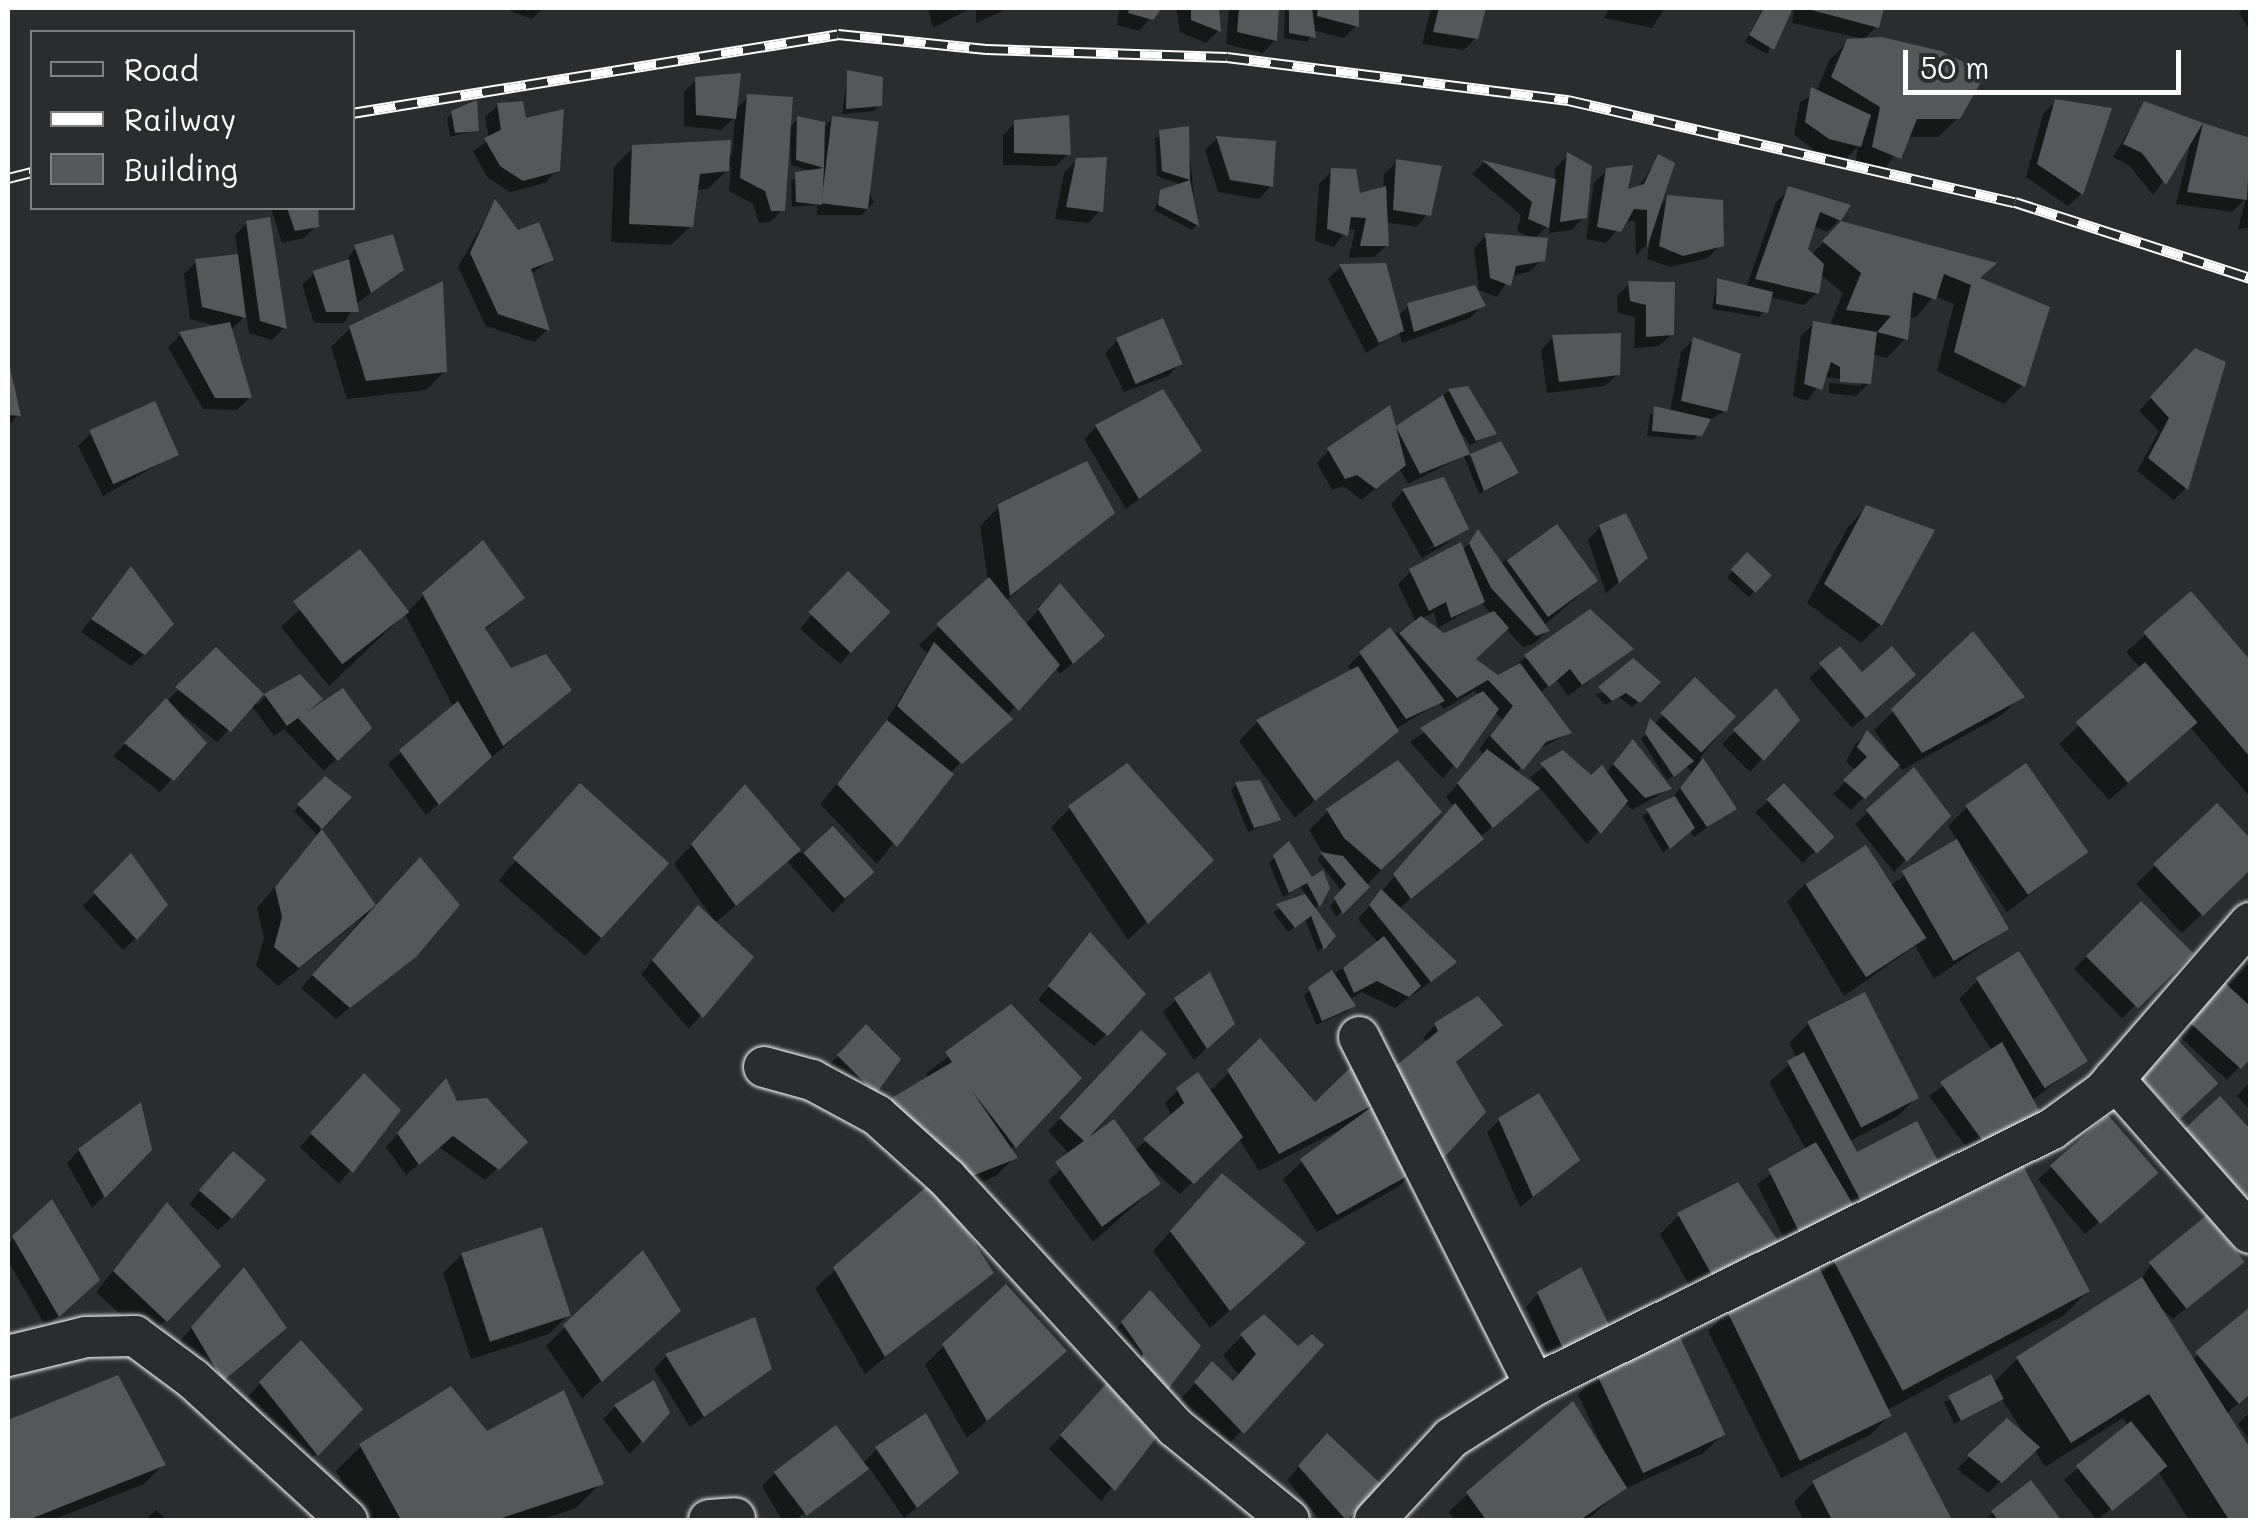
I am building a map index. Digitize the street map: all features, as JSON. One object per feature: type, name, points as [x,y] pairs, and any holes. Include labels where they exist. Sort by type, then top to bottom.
[{"type":"street","points":[[1375,1520],[1452,1438],[1536,1385],[2052,1129],[2114,1079],[2250,922]]},
{"type":"street","points":[[1359,1038],[1536,1385]]},
{"type":"street","points":[[764,1067],[812,1080],[878,1114],[947,1178],[1175,1427],[1289,1520]]},
{"type":"street","points":[[2114,1079],[2250,1233]]},
{"type":"street","points":[[8,1356],[86,1337],[135,1336],[193,1378],[347,1520]]},
{"type":"building","points":[[1129,8],[1162,8],[1153,20],[1128,13]]},
{"type":"building","points":[[1191,8],[1219,8],[1221,32],[1191,20]]},
{"type":"building","points":[[1239,8],[1279,8],[1277,41],[1237,32]]},
{"type":"building","points":[[1289,8],[1312,8],[1316,38],[1289,33]]},
{"type":"building","points":[[1318,8],[1359,8],[1359,27],[1317,16]]},
{"type":"building","points":[[1439,8],[1486,8],[1478,39],[1433,32]]},
{"type":"building","points":[[1764,8],[1793,8],[1774,50],[1749,35]]},
{"type":"building","points":[[1804,8],[1884,8],[1879,28]]},
{"type":"building","points":[[1882,37],[1941,51],[1986,73],[1960,119],[1917,119],[1901,159],[1872,147],[1880,107],[1831,77],[1847,39]]},
{"type":"building","points":[[847,70],[883,77],[882,106],[846,109]]},
{"type":"building","points":[[741,73],[736,119],[696,115],[695,77]]},
{"type":"building","points":[[1811,87],[1871,115],[1861,147],[1829,139],[1805,122]]},
{"type":"building","points":[[747,94],[793,97],[785,211],[771,211],[765,191],[740,178]]},
{"type":"building","points":[[2055,99],[2112,108],[2083,195],[2037,164]]},
{"type":"building","points":[[477,100],[479,131],[455,133],[451,111]]},
{"type":"building","points":[[523,101],[526,118],[564,109],[560,171],[523,181],[500,166],[484,138],[501,130],[497,103]]},
{"type":"building","points":[[2144,101],[2203,123],[2166,185],[2142,153],[2123,144]]},
{"type":"building","points":[[1069,115],[1071,155],[1014,153],[1014,120]]},
{"type":"building","points":[[797,116],[825,122],[824,168],[796,160]]},
{"type":"building","points":[[832,116],[879,122],[868,209],[821,203]]},
{"type":"building","points":[[2203,123],[2250,138],[2247,200],[2187,192]]},
{"type":"building","points":[[1189,126],[1190,180],[1162,171],[1159,130]]},
{"type":"building","points":[[1216,136],[1276,141],[1273,187],[1230,180]]},
{"type":"building","points":[[731,140],[729,171],[700,174],[693,227],[629,224],[632,145]]},
{"type":"building","points":[[1567,152],[1592,166],[1587,218],[1560,222]]},
{"type":"building","points":[[1658,154],[1675,163],[1647,248],[1647,210],[1634,209],[1621,232],[1597,227],[1606,168],[1633,165],[1628,189],[1644,184]]},
{"type":"building","points":[[1107,157],[1103,212],[1066,207],[1076,158]]},
{"type":"building","points":[[1396,159],[1442,166],[1431,216],[1393,210]]},
{"type":"building","points":[[1482,160],[1556,179],[1549,228],[1528,219],[1532,202]]},
{"type":"building","points":[[824,168],[822,205],[796,202],[795,172]]},
{"type":"building","points":[[1331,168],[1356,169],[1360,193],[1386,186],[1389,246],[1360,246],[1366,218],[1351,217],[1348,236],[1327,229]]},
{"type":"building","points":[[1190,180],[1199,226],[1158,205],[1160,190]]},
{"type":"building","points":[[1788,186],[1851,205],[1841,221],[1820,212],[1808,249],[1824,264],[1819,294],[1755,279]]},
{"type":"building","points":[[1667,195],[1723,200],[1724,246],[1683,256],[1659,246]]},
{"type":"building","points":[[495,199],[518,230],[539,222],[554,260],[531,269],[550,331],[498,314],[470,253]]},
{"type":"building","points":[[288,210],[318,210],[319,227],[295,231]]},
{"type":"building","points":[[270,217],[287,329],[260,321],[246,221]]},
{"type":"building","points":[[1841,221],[1997,263],[1980,278],[2050,307],[2025,387],[1954,352],[1971,285],[1944,274],[1936,300],[1913,292],[1908,340],[1877,332],[1891,316],[1846,310],[1861,273],[1822,241]]},
{"type":"building","points":[[1485,233],[1548,238],[1545,261],[1516,266],[1511,286],[1490,278]]},
{"type":"building","points":[[393,234],[404,270],[371,293],[354,245]]},
{"type":"building","points":[[238,254],[246,318],[202,307],[195,259]]},
{"type":"building","points":[[349,259],[359,312],[326,312],[313,271]]},
{"type":"building","points":[[1386,263],[1404,331],[1379,343],[1339,264]]},
{"type":"building","points":[[1717,278],[1773,292],[1768,313],[1716,304]]},
{"type":"building","points":[[443,281],[447,372],[366,381],[349,326]]},
{"type":"building","points":[[1628,281],[1675,282],[1674,335],[1646,337],[1646,305],[1630,301]]},
{"type":"building","points":[[1475,285],[1486,306],[1414,332],[1407,303]]},
{"type":"building","points":[[1163,318],[1183,364],[1136,384],[1116,338]]},
{"type":"building","points":[[1813,321],[1877,332],[1871,384],[1840,382],[1840,367],[1831,362],[1822,390],[1804,384]]},
{"type":"building","points":[[230,322],[252,398],[215,398],[179,332]]},
{"type":"building","points":[[1621,333],[1620,375],[1559,382],[1552,335]]},
{"type":"building","points":[[1693,337],[1741,354],[1727,412],[1681,401]]},
{"type":"building","points":[[2195,348],[2226,362],[2188,490],[2148,458],[2169,418],[2150,397]]},
{"type":"building","points":[[9,363],[21,416],[8,415]]},
{"type":"building","points":[[1468,386],[1497,434],[1476,441],[1448,389]]},
{"type":"building","points":[[1163,389],[1202,451],[1139,499],[1095,425]]},
{"type":"building","points":[[1443,395],[1470,454],[1420,474],[1396,427],[1406,465],[1376,489],[1357,475],[1345,479],[1327,448],[1390,405],[1396,426]]},
{"type":"building","points":[[155,401],[179,455],[113,484],[89,430]]},
{"type":"building","points":[[1654,406],[1711,419],[1702,436],[1652,431]]},
{"type":"building","points":[[1501,441],[1519,473],[1484,491],[1470,454]]},
{"type":"building","points":[[1087,461],[1115,513],[1010,596],[998,504]]},
{"type":"building","points":[[1444,477],[1469,529],[1435,547],[1402,489]]},
{"type":"building","points":[[1866,505],[1935,530],[1882,626],[1824,584]]},
{"type":"building","points":[[1626,513],[1648,558],[1619,583],[1599,525]]},
{"type":"building","points":[[1557,524],[1598,581],[1548,617],[1507,560]]},
{"type":"building","points":[[1478,529],[1550,631],[1536,636],[1491,588],[1469,543]]},
{"type":"building","points":[[483,540],[525,598],[485,628],[511,668],[546,654],[572,690],[503,746],[422,593]]},
{"type":"building","points":[[1461,542],[1485,602],[1451,618],[1446,602],[1429,611],[1409,569]]},
{"type":"building","points":[[360,549],[409,612],[342,664],[293,601]]},
{"type":"building","points":[[1747,552],[1772,575],[1755,593],[1731,570]]},
{"type":"building","points":[[131,566],[174,624],[145,655],[91,619]]},
{"type":"building","points":[[848,571],[890,612],[851,653],[808,612]]},
{"type":"building","points":[[989,577],[1060,665],[1019,711],[936,624]]},
{"type":"building","points":[[1060,583],[1105,636],[1073,664],[1038,609]]},
{"type":"building","points":[[2191,591],[2250,660],[2250,757],[2143,632]]},
{"type":"building","points":[[1590,609],[1634,649],[1582,685],[1570,669],[1549,687],[1524,655]]},
{"type":"building","points":[[1494,611],[1509,628],[1476,659],[1498,675],[1520,663],[1572,733],[1546,742],[1523,770],[1490,736],[1513,706],[1488,680],[1457,698],[1399,633],[1421,616],[1444,633]]},
{"type":"building","points":[[1390,627],[1445,701],[1406,719],[1359,652]]},
{"type":"building","points":[[1973,631],[2025,697],[1922,753],[1891,709]]},
{"type":"building","points":[[934,642],[1013,719],[962,764],[897,706]]},
{"type":"building","points":[[1840,646],[1862,672],[1892,646],[1916,675],[1866,718],[1819,663]]},
{"type":"building","points":[[216,647],[264,694],[231,732],[175,687]]},
{"type":"building","points":[[1633,658],[1661,682],[1640,703],[1626,693],[1612,701],[1598,687]]},
{"type":"building","points":[[2145,662],[2197,722],[2128,783],[2076,722]]},
{"type":"building","points":[[1358,666],[1399,731],[1315,801],[1256,720]]},
{"type":"building","points":[[300,674],[323,699],[307,712],[343,688],[372,728],[338,761],[298,718],[287,726],[264,694]]},
{"type":"building","points":[[1695,677],[1736,717],[1701,753],[1660,713]]},
{"type":"building","points":[[1776,688],[1800,720],[1764,761],[1733,730]]},
{"type":"building","points":[[1483,691],[1499,709],[1457,769],[1420,728]]},
{"type":"building","points":[[166,698],[207,743],[174,781],[124,743]]},
{"type":"building","points":[[458,701],[492,757],[439,805],[399,750]]},
{"type":"building","points":[[1650,718],[1694,761],[1674,777],[1645,733]]},
{"type":"building","points":[[887,720],[954,774],[897,847],[837,784]]},
{"type":"building","points":[[1867,730],[1900,765],[1865,799],[1843,780],[1867,757],[1857,747]]},
{"type":"building","points":[[1633,739],[1672,789],[1645,798],[1613,764]]},
{"type":"building","points":[[1487,749],[1540,788],[1493,828],[1457,783]]},
{"type":"building","points":[[1563,750],[1591,775],[1602,765],[1628,801],[1601,834],[1540,763]]},
{"type":"building","points":[[1703,758],[1737,809],[1707,827],[1680,788]]},
{"type":"building","points":[[1398,760],[1442,812],[1381,870],[1344,838],[1326,809]]},
{"type":"building","points":[[1127,763],[1214,860],[1148,924],[1068,806]]},
{"type":"building","points":[[2026,763],[2089,852],[2028,895],[1965,805]]},
{"type":"building","points":[[1914,767],[1951,816],[1907,862],[1866,810]]},
{"type":"building","points":[[325,776],[352,797],[322,829],[297,804]]},
{"type":"building","points":[[1260,780],[1281,820],[1254,828],[1235,782]]},
{"type":"building","points":[[580,783],[669,863],[602,938],[512,858]]},
{"type":"building","points":[[1784,783],[1834,837],[1817,853],[1766,799]]},
{"type":"building","points":[[745,784],[801,850],[736,906],[691,844]]},
{"type":"building","points":[[1675,796],[1695,828],[1670,849],[1646,809]]},
{"type":"building","points":[[1455,803],[1484,839],[1411,899],[1393,874]]},
{"type":"building","points":[[2217,803],[2250,838],[2250,870],[2203,916],[2153,864]]},
{"type":"building","points":[[833,826],[874,872],[845,899],[803,853]]},
{"type":"building","points":[[322,829],[376,905],[299,968],[274,947],[282,917],[275,887]]},
{"type":"building","points":[[1957,839],[2009,929],[1954,961],[1902,871]]},
{"type":"building","points":[[1289,841],[1312,877],[1323,870],[1330,888],[1320,907],[1307,883],[1289,893],[1273,855]]},
{"type":"building","points":[[1866,845],[1926,938],[1866,977],[1806,884]]},
{"type":"building","points":[[1320,852],[1343,856],[1370,887],[1343,914],[1334,898],[1346,884]]},
{"type":"building","points":[[131,853],[168,905],[137,940],[93,892]]},
{"type":"building","points":[[420,857],[460,905],[416,957],[350,1008],[312,975]]},
{"type":"building","points":[[1381,889],[1457,962],[1431,982],[1369,905]]},
{"type":"building","points":[[1305,894],[1336,936],[1324,950],[1311,916],[1295,928],[1276,904]]},
{"type":"building","points":[[2141,901],[2193,953],[2138,1008],[2086,956]]},
{"type":"building","points":[[698,905],[754,957],[703,1018],[652,960]]},
{"type":"building","points":[[1090,932],[1146,994],[1108,1036],[1048,986]]},
{"type":"building","points":[[1384,936],[1421,986],[1409,997],[1377,981],[1354,993],[1343,968]]},
{"type":"building","points":[[2019,951],[2088,1061],[2045,1088],[1976,978]]},
{"type":"building","points":[[1332,970],[1356,1006],[1322,1021],[1308,987]]},
{"type":"building","points":[[1210,972],[1235,1024],[1207,1049],[1174,998]]},
{"type":"building","points":[[2224,982],[2250,1006],[2250,1059],[2241,1069],[2188,1021]]},
{"type":"building","points":[[1865,992],[1919,1098],[1861,1128],[1807,1022]]},
{"type":"building","points":[[1478,996],[1503,1025],[1456,1062],[1486,1112],[1440,1162],[1396,1066],[1438,1031],[1434,1023]]},
{"type":"building","points":[[1011,1004],[1082,1078],[1016,1148],[972,1091],[1018,1158],[967,1178],[885,1102],[952,1062],[945,1052]]},
{"type":"building","points":[[866,1024],[901,1059],[876,1094],[837,1055]]},
{"type":"building","points":[[1141,1030],[1167,1054],[1085,1142],[1059,1118]]},
{"type":"building","points":[[1260,1038],[1315,1102],[1354,1064],[1377,1103],[1279,1154],[1227,1070]]},
{"type":"building","points":[[2176,1038],[2218,1083],[2180,1119],[2137,1074]]},
{"type":"building","points":[[2002,1042],[2045,1121],[1987,1147],[1940,1082]]},
{"type":"building","points":[[1804,1052],[1857,1152],[1917,1121],[1939,1163],[1862,1203],[1787,1061]]},
{"type":"building","points":[[1198,1072],[1243,1137],[1194,1184],[1143,1139],[1184,1103],[1176,1088]]},
{"type":"building","points":[[364,1073],[401,1110],[353,1173],[310,1133]]},
{"type":"building","points":[[446,1078],[457,1101],[487,1098],[528,1142],[499,1170],[453,1136],[419,1165],[397,1133]]},
{"type":"building","points":[[1539,1093],[1580,1160],[1533,1197],[1498,1118]]},
{"type":"building","points":[[2220,1096],[2250,1129],[2250,1215],[2178,1135]]},
{"type":"building","points":[[141,1102],[152,1150],[105,1198],[78,1149]]},
{"type":"building","points":[[1377,1103],[1420,1169],[1337,1215],[1300,1159]]},
{"type":"building","points":[[2108,1115],[2159,1173],[2100,1224],[2050,1166]]},
{"type":"building","points":[[1114,1119],[1161,1184],[1102,1227],[1055,1162]]},
{"type":"building","points":[[1816,1142],[1854,1206],[1803,1240],[1768,1169]]},
{"type":"building","points":[[233,1151],[266,1180],[232,1219],[199,1190]]},
{"type":"building","points":[[2019,1158],[2090,1291],[1903,1391],[1832,1258]]},
{"type":"building","points":[[1222,1173],[1306,1243],[1230,1311],[1170,1231]]},
{"type":"building","points":[[934,1180],[994,1273],[885,1357],[833,1267]]},
{"type":"building","points":[[1738,1182],[1787,1254],[1720,1289],[1677,1213]]},
{"type":"building","points":[[52,1199],[100,1280],[59,1317],[12,1236]]},
{"type":"building","points":[[167,1202],[221,1266],[167,1322],[113,1271]]},
{"type":"building","points":[[2207,1215],[2245,1262],[2186,1309],[2149,1262]]},
{"type":"building","points":[[542,1227],[571,1315],[490,1342],[461,1253]]},
{"type":"building","points":[[643,1250],[681,1311],[602,1382],[563,1325]]},
{"type":"building","points":[[1818,1265],[1892,1416],[1800,1461],[1726,1310]]},
{"type":"building","points":[[244,1267],[287,1328],[223,1381],[191,1327]]},
{"type":"building","points":[[1581,1267],[1610,1327],[1566,1355],[1537,1292]]},
{"type":"building","points":[[2142,1277],[2250,1448],[2250,1520],[2229,1520],[2149,1394],[2071,1443],[2016,1357]]},
{"type":"building","points":[[1006,1284],[1067,1351],[987,1421],[942,1344]]},
{"type":"building","points":[[1150,1290],[1201,1346],[1166,1392],[1140,1372],[1143,1353],[1121,1322]]},
{"type":"building","points":[[2250,1307],[2250,1394],[2239,1404],[2195,1352]]},
{"type":"building","points":[[1264,1314],[1298,1346],[1312,1334],[1324,1345],[1244,1434],[1194,1382],[1212,1361],[1233,1381],[1256,1354],[1240,1334]]},
{"type":"building","points":[[755,1317],[772,1369],[704,1417],[665,1354]]},
{"type":"building","points":[[1679,1335],[1725,1435],[1643,1473],[1597,1373]]},
{"type":"building","points":[[301,1340],[363,1409],[318,1456],[259,1382]]},
{"type":"building","points":[[1991,1374],[2004,1399],[1961,1421],[1948,1396]]},
{"type":"building","points":[[118,1375],[166,1465],[28,1520],[8,1520],[8,1420]]},
{"type":"building","points":[[654,1380],[670,1413],[643,1443],[614,1405]]},
{"type":"building","points":[[1107,1383],[1156,1438],[1115,1491],[1060,1435]]},
{"type":"building","points":[[451,1386],[487,1431],[564,1390],[604,1484],[496,1520],[401,1520],[359,1444]]},
{"type":"building","points":[[1573,1401],[1627,1488],[1580,1520],[1486,1520],[1466,1492]]},
{"type":"building","points":[[926,1413],[959,1473],[917,1508],[875,1447]]},
{"type":"building","points":[[2007,1418],[2040,1447],[2002,1483],[1967,1455]]},
{"type":"building","points":[[2131,1421],[2168,1466],[2112,1511],[2076,1466]]},
{"type":"building","points":[[836,1425],[869,1469],[807,1516],[774,1472]]},
{"type":"building","points":[[1906,1432],[1952,1520],[1832,1520],[1812,1481]]},
{"type":"building","points":[[1327,1433],[1384,1487],[1346,1520],[1298,1466]]},
{"type":"building","points":[[2031,1480],[2061,1520],[1998,1520],[1991,1511]]},
{"type":"railway","points":[[355,113],[838,34],[986,49],[1227,57],[1568,100],[2015,202],[2250,278]]},
{"type":"railway","points":[[8,178],[30,172]]}]
